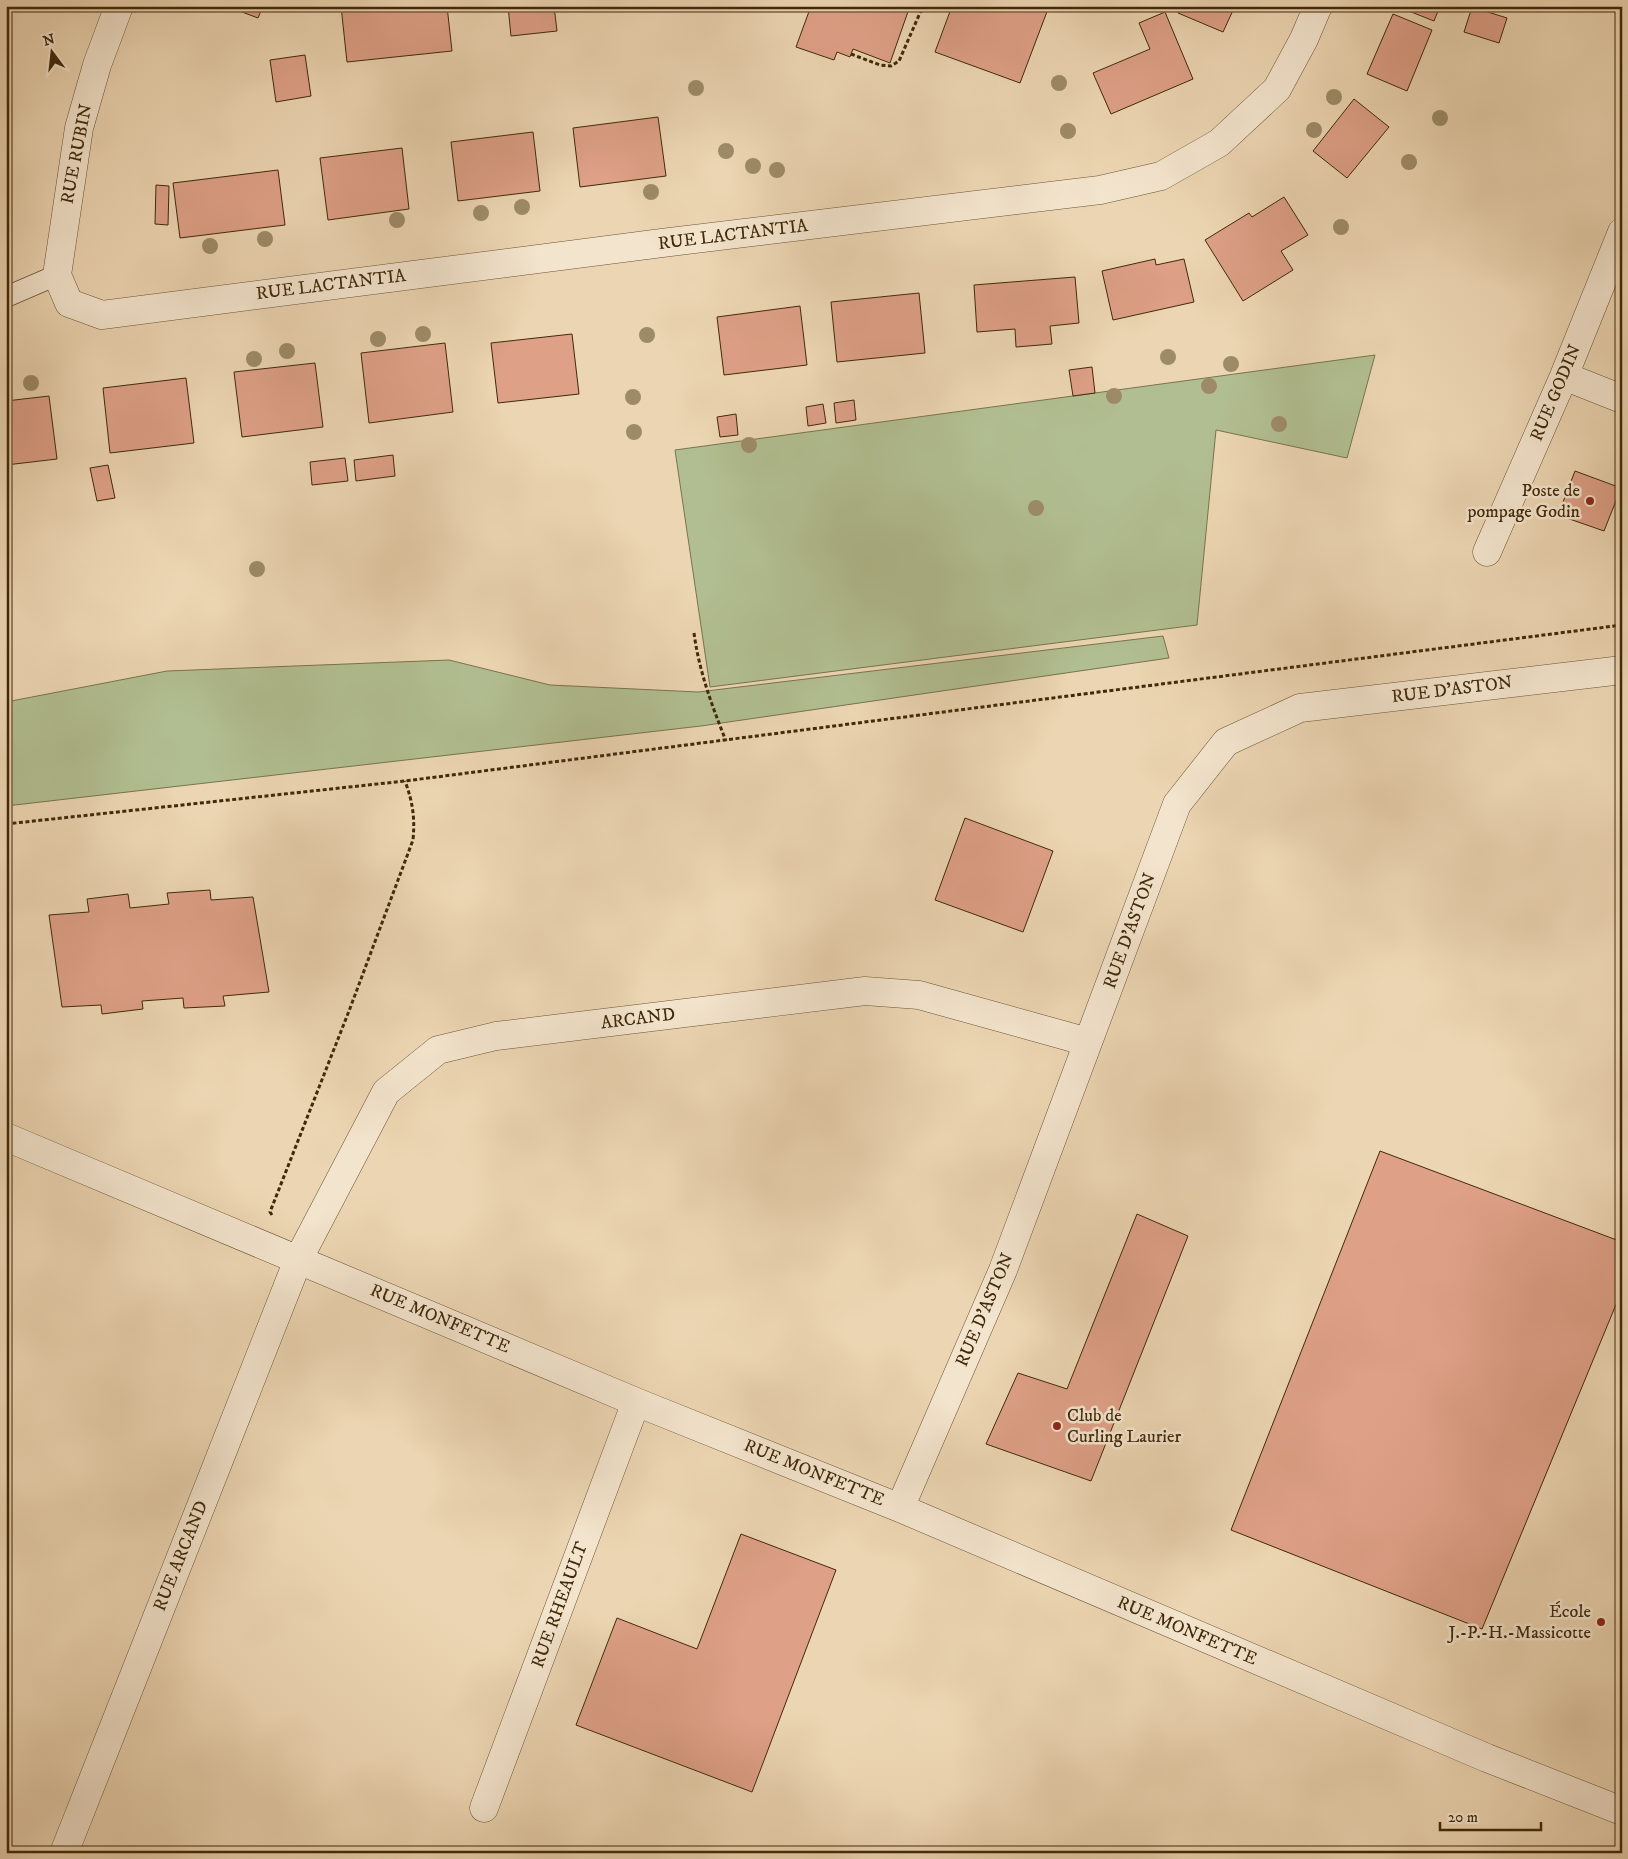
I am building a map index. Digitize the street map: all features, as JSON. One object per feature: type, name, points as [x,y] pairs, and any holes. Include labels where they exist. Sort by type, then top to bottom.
[{"type":"street","name":"RUE RUBIN","points":[[57,275],[79,128],[97,65],[119,6]]},
{"type":"street","name":"RUE LACTANTIA","points":[[57,275],[69,304],[102,315],[207,300],[1081,193],[1152,178],[1161,176],[1220,143],[1277,89],[1304,39],[1318,6]]},
{"type":"street","name":"RUE GODIN","points":[[1487,552],[1564,376],[1622,232]]},
{"type":"street","points":[[1564,376],[1622,399]]},
{"type":"street","name":"RUE D'ASTON","points":[[900,1508],[1003,1270],[1177,804],[1226,742],[1300,708],[1622,670]]},
{"type":"street","name":"ARCAND","points":[[298,1260],[386,1092],[438,1050],[496,1036],[865,991],[919,995],[1088,1042]]},
{"type":"street","name":"RUE MONFETTE","points":[[6,1137],[636,1402],[900,1508],[1478,1755],[1622,1810]]},
{"type":"street","name":"RUE ARCAND","points":[[64,1853],[298,1260]]},
{"type":"street","name":"RUE RHEAULT","points":[[484,1808],[636,1402]]},
{"type":"lane","points":[[6,297],[57,275]]},
{"type":"path","points":[[851,54],[880,65],[891,66],[899,62],[923,6]]},
{"type":"path","points":[[6,824],[406,781],[1622,625]]},
{"type":"path","points":[[694,633],[696,651],[710,702],[726,741]]},
{"type":"path","points":[[298,1260],[270,1212],[349,1011],[412,840],[414,823],[412,801],[406,781]]},
{"type":"green space","points":[[1375,355],[1347,458],[1216,430],[1197,625],[710,687],[675,450]]},
{"type":"green space","points":[[1163,636],[1169,658],[701,726],[6,806],[6,702],[167,671],[449,660],[550,685],[698,692]]},
{"type":"building","points":[[226,6],[263,6],[258,18]]},
{"type":"building","points":[[341,6],[447,6],[452,51],[347,62]]},
{"type":"building","points":[[508,6],[554,6],[557,31],[511,36]]},
{"type":"building","points":[[811,6],[910,6],[890,63],[853,49],[850,57],[837,52],[834,60],[796,47]]},
{"type":"building","points":[[952,6],[1040,6],[1048,9],[1020,83],[935,52]]},
{"type":"building","points":[[1181,6],[1235,6],[1223,32],[1178,13]]},
{"type":"building","points":[[1396,6],[1440,6],[1434,21]]},
{"type":"building","points":[[1472,7],[1507,18],[1499,43],[1464,32]]},
{"type":"building","points":[[1165,12],[1193,79],[1111,114],[1093,73],[1150,49],[1139,23]]},
{"type":"building","points":[[1393,14],[1432,30],[1407,91],[1367,74]]},
{"type":"building","points":[[305,55],[311,96],[276,102],[270,60]]},
{"type":"building","points":[[1354,99],[1389,127],[1347,178],[1313,151]]},
{"type":"building","points":[[658,117],[666,176],[580,187],[573,128]]},
{"type":"building","points":[[533,132],[540,191],[458,201],[451,142]]},
{"type":"building","points":[[402,148],[409,209],[328,220],[320,158]]},
{"type":"building","points":[[278,170],[285,225],[180,238],[173,183]]},
{"type":"building","points":[[156,185],[169,186],[168,225],[155,224]]},
{"type":"building","points":[[1284,197],[1308,235],[1281,251],[1293,270],[1243,301],[1205,240],[1249,213],[1252,217]]},
{"type":"building","points":[[1155,259],[1156,265],[1184,259],[1194,302],[1113,320],[1102,271]]},
{"type":"building","points":[[1075,277],[1079,323],[1050,326],[1052,344],[1016,347],[1015,329],[977,332],[974,285]]},
{"type":"building","points":[[919,293],[925,353],[837,362],[831,302]]},
{"type":"building","points":[[800,306],[807,365],[724,375],[717,317]]},
{"type":"building","points":[[572,334],[579,394],[498,403],[491,343]]},
{"type":"building","points":[[445,343],[453,412],[369,423],[361,353]]},
{"type":"building","points":[[315,363],[323,427],[242,437],[234,372]]},
{"type":"building","points":[[1092,367],[1095,393],[1073,396],[1069,370]]},
{"type":"building","points":[[186,378],[194,443],[110,453],[103,388]]},
{"type":"building","points":[[49,396],[57,459],[6,465],[6,401]]},
{"type":"building","points":[[854,400],[856,420],[836,423],[834,403]]},
{"type":"building","points":[[823,404],[826,423],[808,426],[806,407]]},
{"type":"building","points":[[736,414],[738,435],[720,437],[717,417]]},
{"type":"building","points":[[393,455],[395,476],[356,481],[354,460]]},
{"type":"building","points":[[345,458],[348,481],[312,485],[310,462]]},
{"type":"building","points":[[108,465],[115,498],[97,501],[90,468]]},
{"type":"building","name":"Poste de pompage Godin","points":[[1575,471],[1621,488],[1604,531],[1558,515]]},
{"type":"building","points":[[965,818],[1053,851],[1023,932],[935,900]]},
{"type":"building","points":[[210,890],[211,900],[253,897],[269,992],[223,996],[225,1006],[184,1008],[183,998],[142,1001],[143,1009],[102,1014],[101,1005],[62,1007],[49,915],[89,912],[87,899],[128,894],[130,908],[169,904],[167,893]]},
{"type":"building","points":[[1380,1151],[1622,1242],[1622,1290],[1482,1629],[1231,1530]]},
{"type":"building","points":[[1137,1214],[1188,1236],[1091,1481],[986,1444],[1018,1373],[1067,1389]]},
{"type":"building","points":[[741,1534],[836,1570],[752,1792],[576,1725],[617,1618],[697,1649]]},
{"type":"place","name":"Poste de pompage Godin","points":[[1590,501]]},
{"type":"place","name":"Club de Curling Laurier","points":[[1057,1426]]},
{"type":"place","name":"École J.-P.-H.-Massicotte","points":[[1601,1622]]}]
